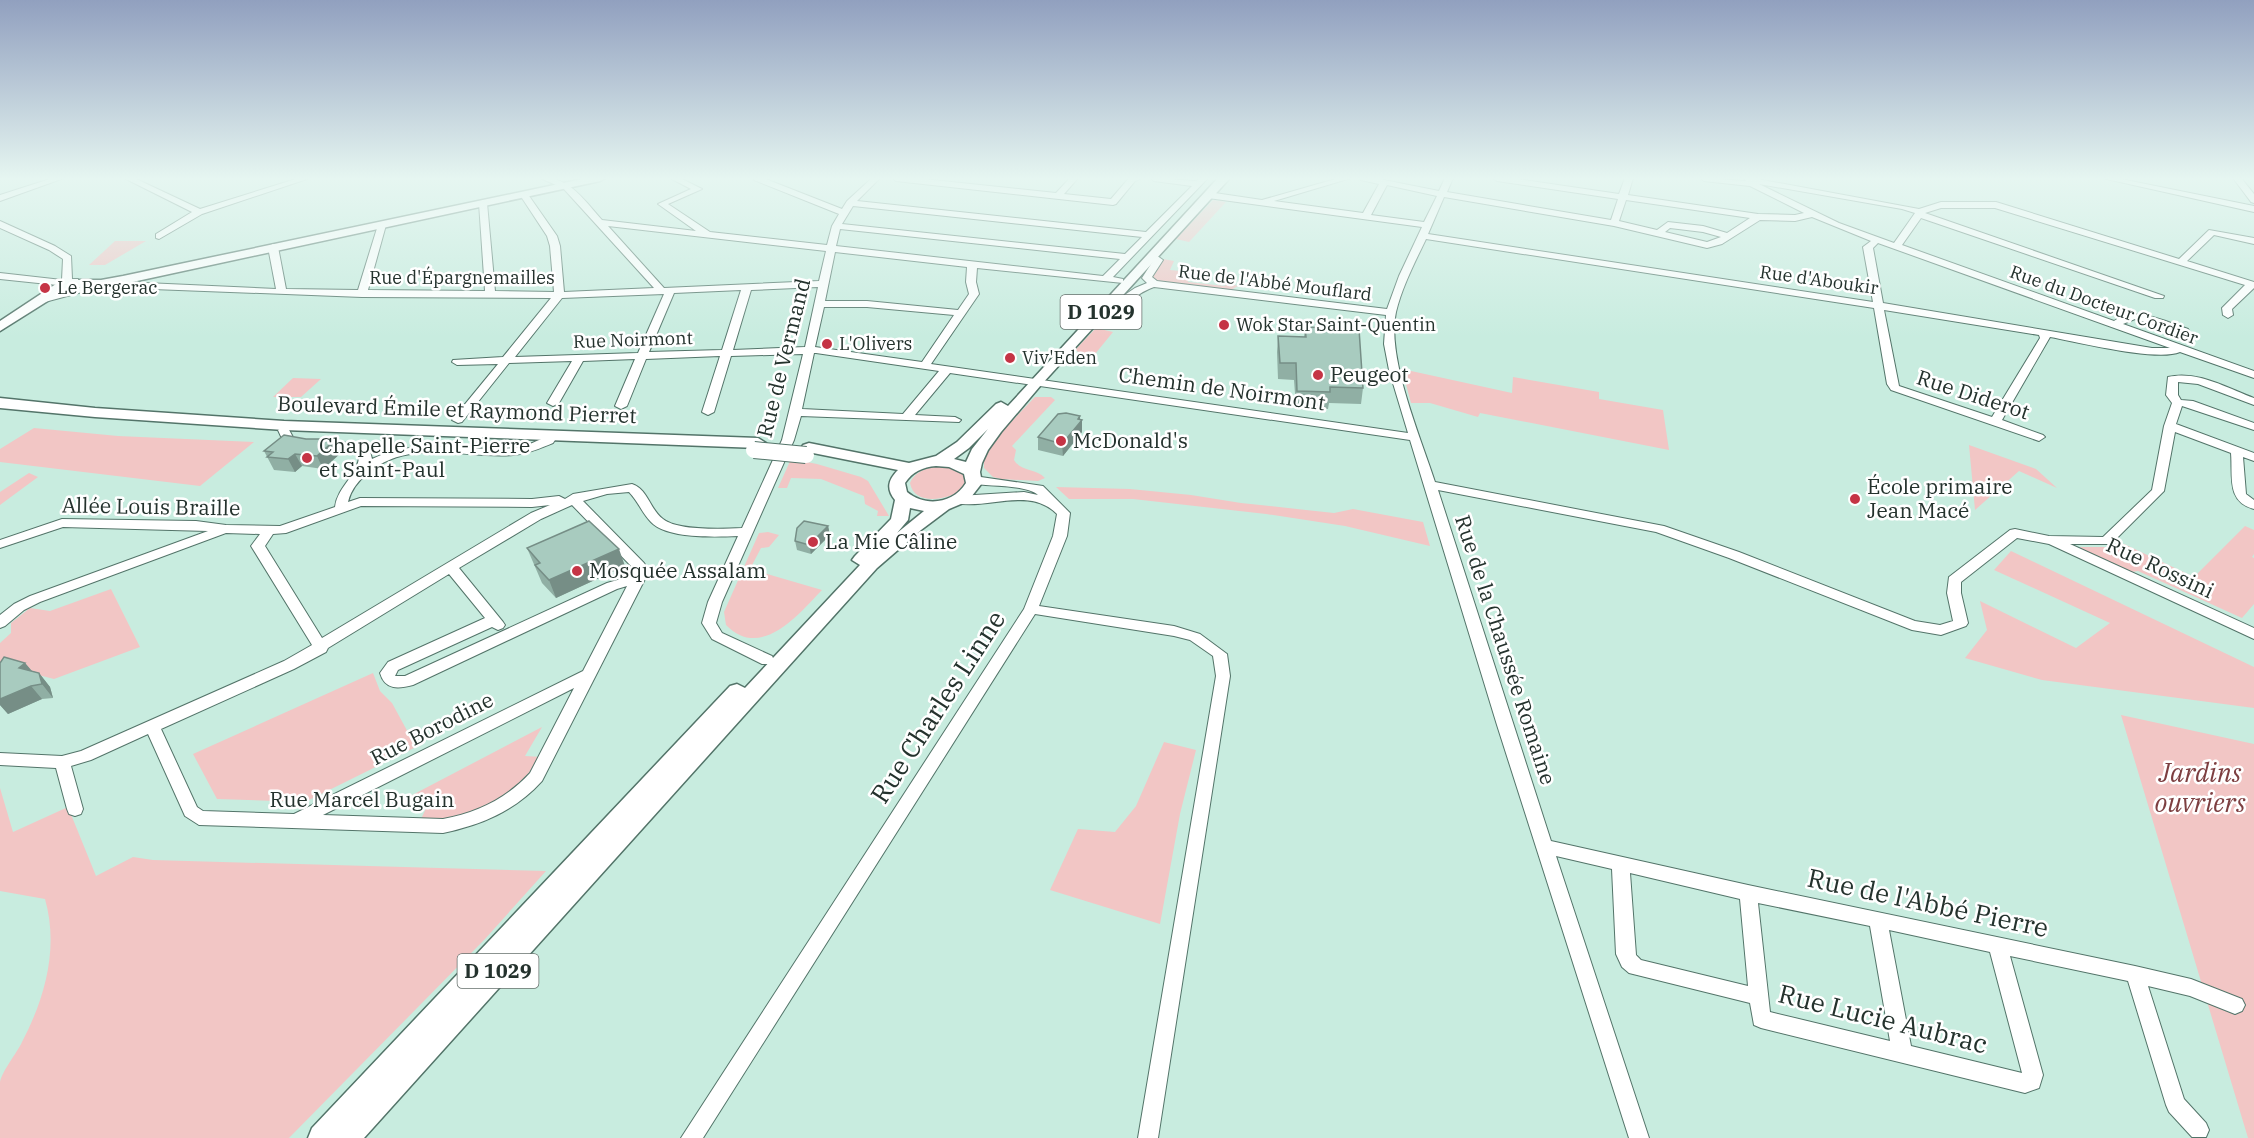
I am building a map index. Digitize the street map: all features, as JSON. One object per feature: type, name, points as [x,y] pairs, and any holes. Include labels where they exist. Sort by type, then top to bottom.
[{"type":"main road","points":[[0,327],[67,283],[96,281],[352,231]]},
{"type":"main road","points":[[952,503],[921,506],[898,494],[897,482],[911,468],[940,461],[963,446],[1031,381],[1114,279],[1161,231]]},
{"type":"main road","name":"D 1029","points":[[973,476],[980,450],[1031,381],[1097,316],[1153,256],[1171,231]]},
{"type":"main road","name":"Boulevard Émile et Raymond Pierret","points":[[0,403],[66,411],[251,424],[756,447],[807,451],[911,468]]},
{"type":"main road","name":"Boulevard Émile et Raymond Pierret","points":[[0,408],[133,423],[756,447]]},
{"type":"main road","name":"Boulevard Émile et Raymond Pierret","points":[[807,451],[867,468],[897,482]]},
{"type":"main road","points":[[773,662],[871,564],[915,526],[972,489],[973,476],[958,464],[940,461]]},
{"type":"main road","points":[[773,662],[899,520],[904,499]]},
{"type":"main road","name":"D 1029","points":[[345,1138],[651,804],[773,662]]},
{"type":"main road","name":"D 1029","points":[[322,1138],[773,662]]},
{"type":"street","points":[[0,276],[67,283],[68,258],[56,248],[22,237],[12,231]]},
{"type":"street","points":[[159,236],[167,231]]},
{"type":"street","points":[[362,294],[380,231]]},
{"type":"street","points":[[485,231],[490,294]]},
{"type":"street","points":[[458,420],[559,295],[555,246],[549,231]]},
{"type":"street","points":[[610,231],[666,290],[621,406]]},
{"type":"street","points":[[674,231],[1114,279],[1129,257],[1153,231]]},
{"type":"street","points":[[703,231],[709,235]]},
{"type":"street","name":"Rue de Vermand","points":[[773,662],[717,636],[709,623],[715,602],[788,440],[835,231]]},
{"type":"street","points":[[884,231],[1129,257]]},
{"type":"street","points":[[1112,231],[1148,235]]},
{"type":"street","name":"Rue de la Chaussée Romaine","points":[[1426,231],[1404,276],[1391,313],[1389,344],[1394,369],[1544,846],[1639,1138]]},
{"type":"street","points":[[1646,231],[1707,245],[1713,245],[1736,231]]},
{"type":"street","points":[[1658,234],[1661,231]]},
{"type":"street","points":[[1711,231],[1729,236]]},
{"type":"street","name":"Rue du Docteur Cordier","points":[[1854,231],[1896,248],[2254,375]]},
{"type":"street","points":[[1896,248],[1908,231]]},
{"type":"street","points":[[1972,231],[2159,296]]},
{"type":"street","points":[[2081,231],[2253,284]]},
{"type":"street","points":[[2181,262],[2212,232],[2254,241]]},
{"type":"street","name":"Rue d'Aboukir","points":[[1424,236],[2139,348],[2171,352],[2178,349]]},
{"type":"street","points":[[1877,240],[1868,247],[1880,306]]},
{"type":"street","points":[[273,247],[282,292]]},
{"type":"street","points":[[1097,316],[1110,312],[1133,292],[1154,284],[1147,278],[1158,261],[1153,256]]},
{"type":"street","points":[[925,365],[974,294],[971,282],[972,263]]},
{"type":"street","name":"Rue d'Épargnemailles","points":[[41,300],[96,281],[282,292],[559,295],[824,284]]},
{"type":"street","name":"Rue de l'Abbé Mouflard","points":[[1154,284],[1391,313]]},
{"type":"street","points":[[2228,315],[2227,308],[2253,284]]},
{"type":"street","points":[[708,412],[747,287]]},
{"type":"street","points":[[819,304],[867,304],[962,313]]},
{"type":"street","name":"Rue Diderot","points":[[1880,306],[1895,388],[2039,437]]},
{"type":"street","points":[[2113,326],[2127,317],[2135,316],[2184,331]]},
{"type":"street","points":[[1995,422],[2045,338],[2044,333]]},
{"type":"street","points":[[2139,348],[2149,339]]},
{"type":"street","name":"Chemin de Noirmont","points":[[809,350],[948,368],[1414,437]]},
{"type":"street","name":"Rue Noirmont","points":[[457,362],[809,350]]},
{"type":"street","points":[[553,403],[579,358]]},
{"type":"street","points":[[907,417],[948,368]]},
{"type":"street","points":[[1429,485],[1659,529],[1775,571],[1912,625],[1941,630],[1961,623],[1954,592],[1954,580],[2015,533],[2049,540],[2106,542],[2158,491],[2174,397],[2172,379],[2177,377],[2198,381],[2254,402]]},
{"type":"street","points":[[2174,397],[2254,427]]},
{"type":"street","points":[[796,412],[955,420]]},
{"type":"street","points":[[2170,426],[2254,458]]},
{"type":"street","points":[[284,430],[286,438],[293,444],[357,447],[364,450],[366,461],[363,471]]},
{"type":"street","points":[[341,507],[345,490],[363,471],[391,455],[426,449],[509,452],[525,450],[549,440]]},
{"type":"street","points":[[2237,451],[2240,495],[2245,501],[2254,505]]},
{"type":"street","points":[[973,476],[1039,489],[1064,513],[1062,529],[1031,609]]},
{"type":"street","points":[[0,759],[62,762],[85,756],[289,665],[321,648],[536,516],[573,498],[611,488],[632,488],[642,496],[658,523],[675,529],[747,531]]},
{"type":"street","points":[[952,503],[1024,496],[1054,502]]},
{"type":"street","points":[[494,620],[393,666],[387,673],[389,679],[396,683],[408,681],[612,586],[638,579],[639,566],[573,498]]},
{"type":"street","name":"Allée Louis Braille","points":[[0,544],[62,523],[196,525],[268,531],[298,525],[341,507],[360,502],[532,503],[573,498]]},
{"type":"street","points":[[2,616],[36,599],[226,529]]},
{"type":"street","points":[[268,531],[258,546],[321,648]]},
{"type":"street","name":"Rue Rossini","points":[[2049,540],[2254,634]]},
{"type":"street","points":[[452,568],[506,636]]},
{"type":"street","name":"Rue Marcel Bugain","points":[[152,726],[191,811],[199,818],[443,826],[464,822],[499,808],[526,789],[536,777],[638,579]]},
{"type":"street","name":"Rue Charles Linne","points":[[691,1138],[1031,609],[1174,631],[1195,637],[1220,654],[1223,676],[1148,1138]]},
{"type":"street","name":"Rue Borodine","points":[[293,822],[590,674]]},
{"type":"street","points":[[62,762],[75,809]]},
{"type":"street","name":"Rue de l'Abbé Pierre","points":[[1544,846],[1748,893],[2135,974],[2191,988],[2235,1005]]},
{"type":"street","name":"Rue Lucie Aubrac","points":[[1621,864],[1625,954],[1636,967],[1759,997],[1761,1019],[2025,1083],[2032,1081],[2033,1075],[1998,946]]},
{"type":"street","points":[[1748,893],[1759,997]]},
{"type":"street","points":[[1878,920],[1902,1053]]},
{"type":"street","points":[[2135,974],[2176,1105],[2199,1130]]},
{"type":"green space","points":[[1183,231],[1199,231],[1189,242],[1176,239]]},
{"type":"green space","points":[[115,241],[146,241],[105,265],[89,265]]},
{"type":"green space","points":[[1163,259],[1174,261],[1170,270],[1191,272],[1188,282],[1225,286],[1226,283],[1238,286],[1231,290],[1156,282],[1151,278]]},
{"type":"green space","points":[[1096,328],[1113,332],[1091,359],[1075,350]]},
{"type":"green space","points":[[1402,369],[1512,393],[1513,377],[1599,392],[1599,399],[1663,410],[1669,450],[1480,413],[1478,417],[1430,403],[1411,403]]},
{"type":"green space","points":[[293,378],[321,379],[301,397],[273,397]]},
{"type":"green space","points":[[1035,397],[1051,397],[1055,400],[1012,446],[1016,450],[1014,460],[1017,464],[1045,478],[1038,481],[993,477],[984,468],[984,455],[990,444]]},
{"type":"green space","points":[[34,428],[118,436],[254,442],[200,486],[0,462],[0,449]]},
{"type":"green space","points":[[1969,445],[2036,469],[2057,488],[2019,471],[1975,510]]},
{"type":"green space","points":[[791,459],[817,464],[868,481],[889,516],[877,516],[878,511],[865,504],[864,496],[821,479],[791,478],[787,488],[778,488]]},
{"type":"green space","points":[[943,466],[950,467],[965,476],[967,479],[962,490],[949,496],[933,499],[925,498],[913,491],[910,483],[919,472]]},
{"type":"green space","points":[[29,473],[38,477],[0,505],[0,492]]},
{"type":"green space","points":[[1056,487],[1130,489],[1334,513],[1353,509],[1423,522],[1430,546],[1345,526],[1266,514],[1133,499],[1069,499]]},
{"type":"green space","points":[[2245,526],[2254,530],[2252,557],[2254,558],[2254,604],[2242,618],[2138,571],[2125,573],[2080,551],[2080,547],[2110,547],[2124,544],[2194,577]]},
{"type":"green space","points":[[768,532],[779,535],[769,547],[761,548],[750,569],[822,590],[791,621],[766,636],[753,638],[739,635],[726,625],[724,612],[759,533]]},
{"type":"green space","points":[[2011,551],[2254,667],[2254,708],[2042,680],[1965,658],[1987,630],[1980,601],[2076,648],[2110,623],[1994,570]]},
{"type":"green space","points":[[111,589],[140,647],[54,679],[11,668],[0,675],[0,643],[11,633],[11,623],[30,608],[50,611]]},
{"type":"green space","points":[[373,673],[380,691],[392,703],[416,747],[305,802],[217,799],[193,754]]},
{"type":"green space","name":"Jardins ouvriers","points":[[2121,715],[2254,744],[2254,1138],[2248,1138]]},
{"type":"green space","points":[[542,727],[525,756],[542,757],[517,785],[490,805],[459,816],[421,819],[428,804],[397,803]]},
{"type":"green space","points":[[1164,742],[1196,750],[1180,814],[1160,924],[1050,890],[1078,829],[1115,832],[1136,806]]},
{"type":"green space","points":[[0,788],[13,832],[68,807],[96,876],[133,857],[153,860],[546,871],[485,939],[289,1138],[0,1138],[0,1082],[37,1008],[47,972],[51,936],[45,899],[0,891]]},
{"type":"building","name":"Peugeot","points":[[1305,327],[1359,329],[1363,388],[1330,387],[1330,392],[1297,391],[1296,363],[1280,363],[1278,336],[1306,337]]},
{"type":"building","points":[[1058,414],[1080,416],[1078,419],[1082,420],[1062,444],[1038,437]]},
{"type":"building","points":[[284,435],[306,439],[336,439],[317,456],[295,454],[288,459],[267,457],[273,452],[264,451]]},
{"type":"building","points":[[589,521],[619,549],[549,580],[535,565],[540,563],[527,548]]},
{"type":"building","points":[[804,521],[828,526],[809,545],[795,541],[797,528]]},
{"type":"building","points":[[4,657],[25,663],[19,668],[39,673],[42,684],[31,686],[0,699],[0,663]]},
{"type":"place","name":"Le Bergerac","points":[[45,288]]},
{"type":"place","name":"Wok Star Saint-Quentin","points":[[1224,325]]},
{"type":"place","name":"L'Olivers","points":[[827,344]]},
{"type":"place","name":"Viv'Eden","points":[[1010,358]]},
{"type":"place","name":"Peugeot","points":[[1318,375]]},
{"type":"place","name":"McDonald's","points":[[1061,441]]},
{"type":"place","name":"Chapelle Saint-Pierre et Saint-Paul","points":[[307,458]]},
{"type":"place","name":"École primaire Jean Macé","points":[[1855,499]]},
{"type":"place","name":"La Mie Câline","points":[[813,542]]},
{"type":"place","name":"Mosquée Assalam","points":[[577,571]]}]
